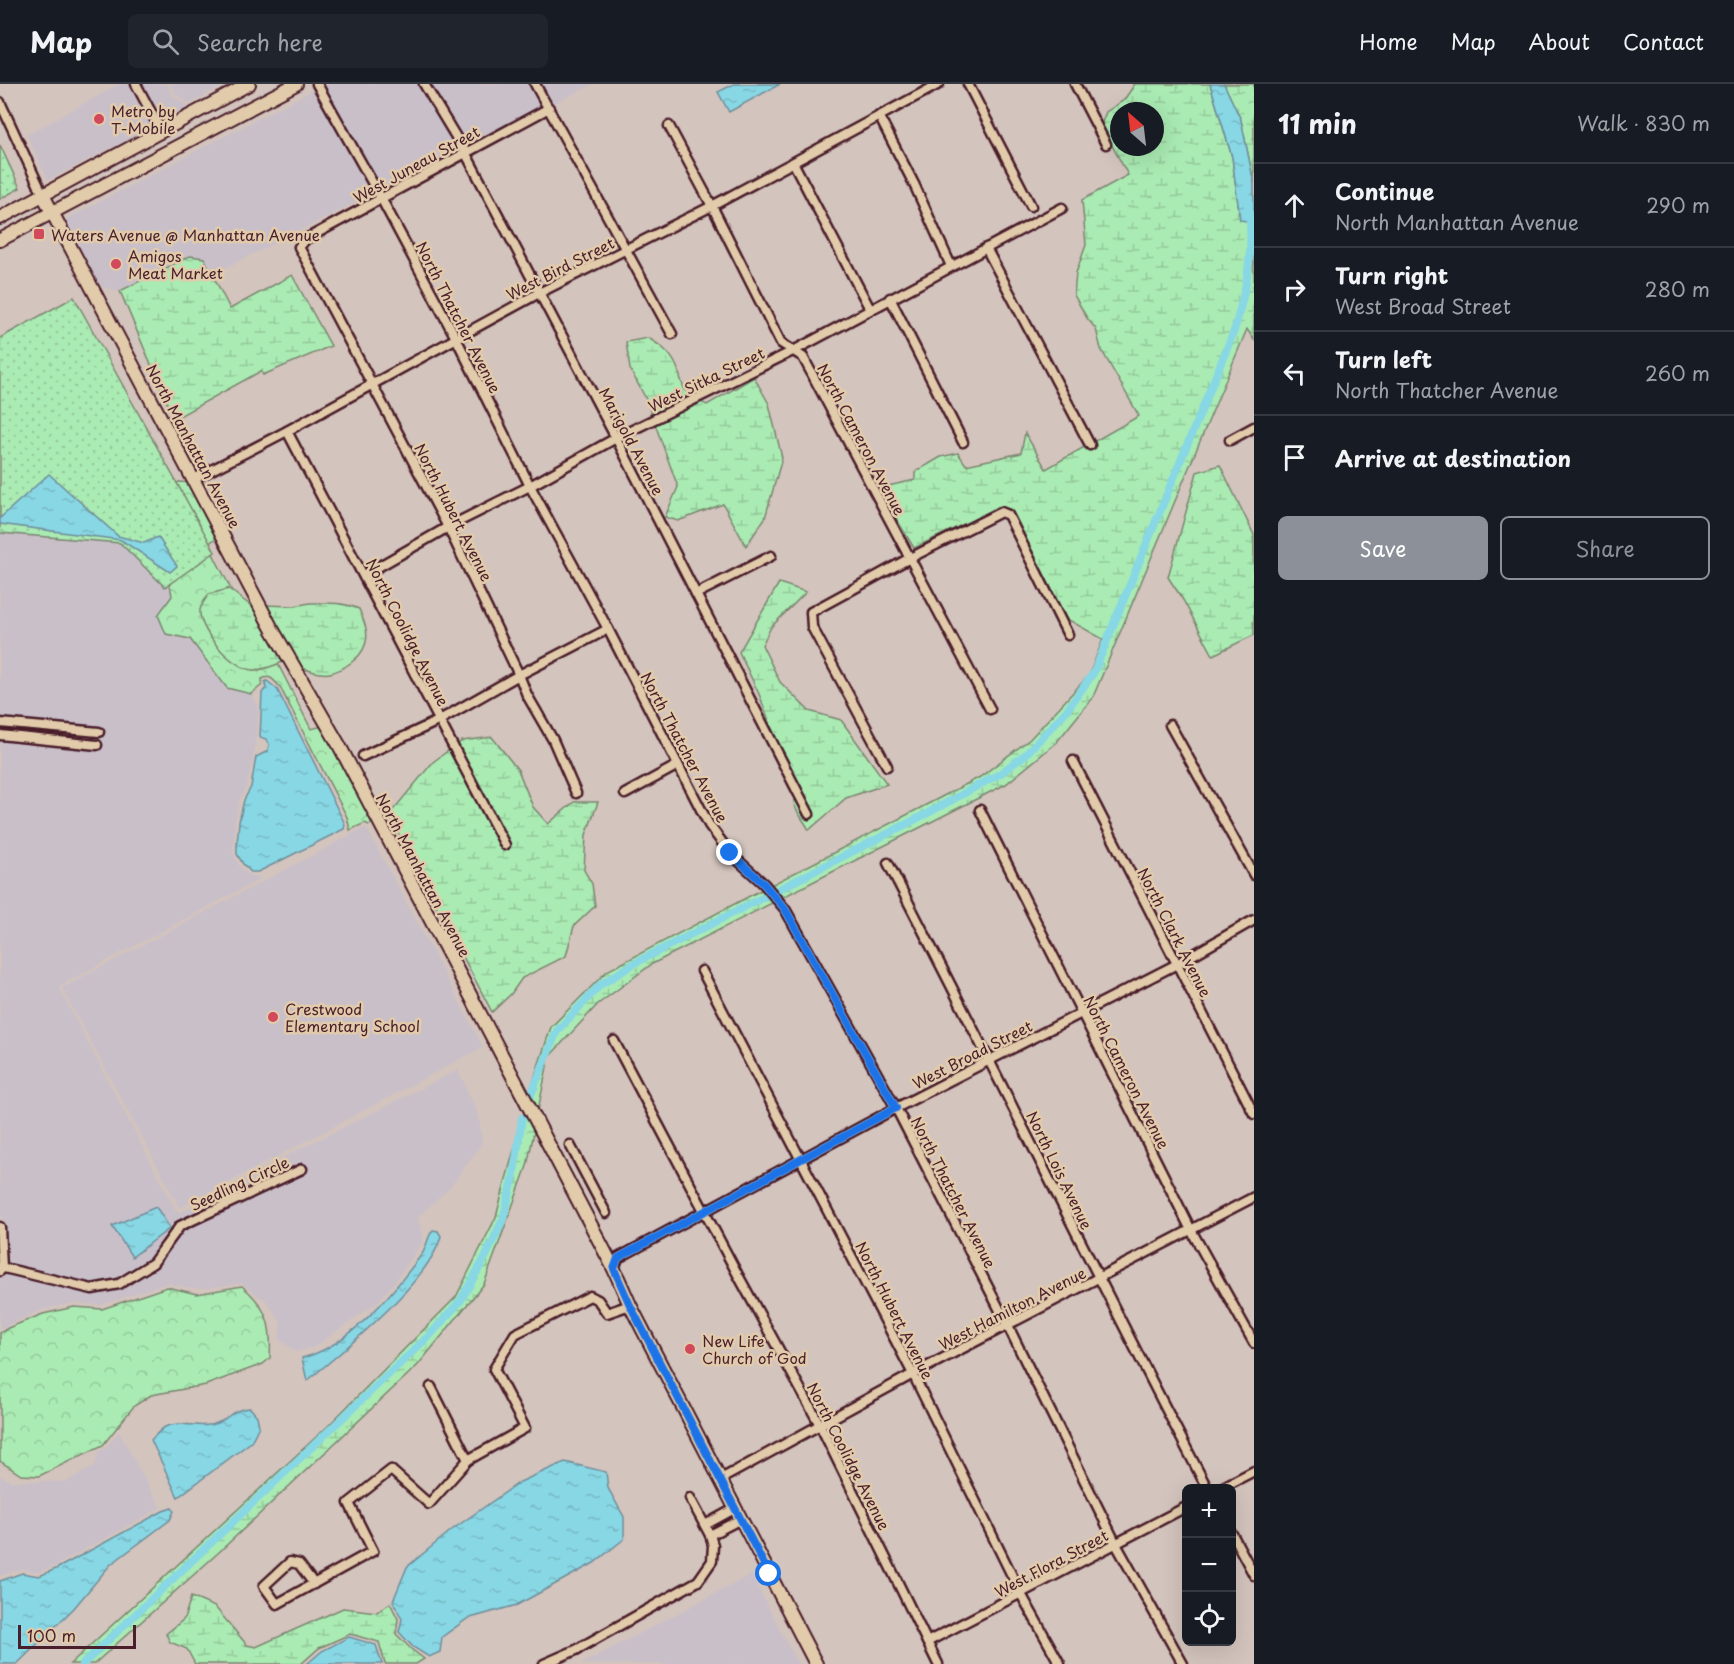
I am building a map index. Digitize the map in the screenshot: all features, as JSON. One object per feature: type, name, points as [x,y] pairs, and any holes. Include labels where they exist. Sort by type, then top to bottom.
[{"type":"street","points":[[136,84],[161,131]]},
{"type":"street","points":[[0,218],[249,84]]},
{"type":"street","points":[[0,240],[296,84]]},
{"type":"street","name":"North Thatcher Avenue","points":[[317,84],[456,338],[530,486],[608,629],[709,825],[730,853],[764,884],[795,926],[896,1108],[1116,1544],[1183,1664]]},
{"type":"street","name":"Marigold Avenue","points":[[424,84],[465,152],[616,438],[809,814]]},
{"type":"street","points":[[535,84],[672,334]]},
{"type":"street","name":"West Bird Street","points":[[194,479],[539,294],[794,164],[939,84]]},
{"type":"street","points":[[968,84],[1032,206]]},
{"type":"street","points":[[1074,84],[1107,144]]},
{"type":"street","name":"North Manhattan Avenue","points":[[0,102],[43,195],[271,627],[339,745],[614,1269],[630,1305],[816,1664]]},
{"type":"street","name":"West Juneau Street","points":[[299,247],[306,239],[549,108]]},
{"type":"street","points":[[879,116],[914,184],[951,267]]},
{"type":"street","name":"North Cameron Avenue","points":[[669,126],[781,343],[803,357],[990,709]]},
{"type":"street","points":[[794,164],[870,309]]},
{"type":"street","name":"West Sitka Street","points":[[364,575],[447,527],[530,486],[616,438],[795,350],[1062,208]]},
{"type":"street","name":"North Hubert Avenue","points":[[299,247],[447,527],[527,696],[554,740],[576,793]]},
{"type":"street","points":[[986,248],[1090,445]]},
{"type":"street","points":[[890,298],[963,442]]},
{"type":"street","points":[[1230,440],[1254,427]]},
{"type":"street","name":"North Coolidge Avenue","points":[[287,431],[505,845]]},
{"type":"street","points":[[887,766],[812,627],[811,612],[1001,512],[1008,515],[1068,635]]},
{"type":"street","points":[[696,594],[771,556]]},
{"type":"street","points":[[363,756],[438,721],[519,675],[608,629]]},
{"type":"street","points":[[0,723],[99,732]]},
{"type":"street","points":[[1170,725],[1254,875]]},
{"type":"street","points":[[0,735],[97,745]]},
{"type":"street","name":"North Clark Avenue","points":[[1073,761],[1254,1114]]},
{"type":"street","points":[[625,794],[678,765]]},
{"type":"street","name":"North Cameron Avenue","points":[[980,810],[1191,1230],[1254,1343]]},
{"type":"street","name":"North Lois Avenue","points":[[888,863],[990,1060],[1098,1279],[1205,1484]]},
{"type":"street","name":"West Broad Street","points":[[614,1269],[618,1258],[896,1108],[1177,964],[1254,920]]},
{"type":"street","name":"North Hubert Avenue","points":[[702,970],[914,1374],[1021,1594],[1060,1664]]},
{"type":"street","name":"North Coolidge Avenue","points":[[614,1041],[704,1213],[820,1425],[938,1664]]},
{"type":"street","points":[[570,1145],[606,1213]]},
{"type":"street","name":"Seedling Circle","points":[[1,1269],[92,1289],[119,1284],[153,1263],[180,1226],[302,1169]]},
{"type":"street","points":[[571,1188],[588,1179]]},
{"type":"street","name":"West Hamilton Avenue","points":[[721,1479],[914,1374],[1254,1197]]},
{"type":"street","points":[[0,1227],[1,1269]]},
{"type":"street","points":[[314,1584],[299,1564],[290,1562],[264,1586],[277,1604],[314,1584],[373,1551],[349,1503],[391,1470],[429,1504],[468,1460],[525,1428],[494,1369],[515,1334],[590,1296],[598,1300],[607,1313],[630,1305]]},
{"type":"street","points":[[431,1387],[468,1460]]},
{"type":"street","points":[[1229,1484],[1254,1471]]},
{"type":"street","points":[[544,1664],[576,1650],[698,1581],[712,1561],[713,1545],[690,1498]]},
{"type":"street","name":"West Flora Street","points":[[927,1642],[1182,1509]]},
{"type":"street","points":[[705,1525],[739,1514]]},
{"type":"street","points":[[710,1535],[739,1514]]},
{"type":"street","points":[[1234,1538],[1254,1575]]},
{"type":"shaded area","points":[[120,84],[132,84],[154,126],[48,180],[27,135]]},
{"type":"shaded area","points":[[141,84],[167,84],[173,96],[190,107],[237,84],[161,122]]},
{"type":"shaded area","points":[[171,84],[226,84],[189,104],[175,93]]},
{"type":"shaded area","points":[[420,84],[459,150],[381,190],[322,85]]},
{"type":"shaded area","points":[[429,84],[530,84],[543,106],[467,146]]},
{"type":"shaded area","points":[[540,84],[593,84],[552,104]]},
{"type":"shaded area","points":[[315,89],[374,193],[213,274],[204,258],[190,256],[120,291],[98,286],[61,222]]},
{"type":"shaded area","points":[[0,530],[121,543],[139,555],[168,580],[172,596],[190,639],[213,671],[227,688],[251,694],[259,708],[254,754],[247,786],[240,799],[235,820],[233,853],[240,867],[250,876],[262,878],[59,988],[176,1210],[181,1212],[282,1158],[458,1070],[479,1117],[482,1143],[451,1186],[418,1217],[423,1241],[394,1283],[375,1304],[314,1347],[296,1352],[279,1339],[281,1322],[265,1299],[242,1283],[191,1288],[166,1283],[101,1305],[73,1303],[41,1310],[0,1329],[0,1281],[4,1273],[92,1294],[120,1288],[157,1266],[183,1229],[307,1171],[303,1163],[178,1221],[151,1259],[117,1279],[92,1285],[6,1264],[4,1222],[0,1212],[0,740],[101,750],[101,741],[0,731],[0,728],[103,736],[103,728],[0,719]]},
{"type":"shaded area","name":"Crestwood Elementary School","points":[[366,827],[483,1047],[180,1208],[62,988]]},
{"type":"shaded area","points":[[119,1432],[160,1508],[55,1566],[38,1572],[22,1569],[0,1576],[0,1476],[9,1481],[66,1482],[95,1466],[99,1451],[106,1448]]},
{"type":"shaded area","points":[[751,1575],[798,1664],[582,1664]]},
{"type":"green space","points":[[1133,84],[1210,84],[1232,157],[1240,219],[1254,222],[1254,340],[1247,329],[1093,697],[1056,743],[1006,784],[781,898],[771,885],[980,777],[1030,739],[1089,675],[1103,639],[1067,619],[1010,509],[999,507],[914,548],[882,495],[888,486],[915,480],[915,472],[941,457],[958,453],[966,465],[1021,453],[1025,433],[1046,469],[1086,446],[1089,451],[1096,448],[1093,442],[1139,416],[1101,349],[1096,329],[1074,295],[1076,273],[1086,245],[1082,200],[1128,175],[1118,156],[1164,156],[1164,102],[1121,102]]},
{"type":"green space","points":[[1224,84],[1254,84],[1254,183],[1241,120]]},
{"type":"green space","points":[[1110,109],[1110,142],[1101,125],[1106,112]]},
{"type":"green space","points":[[0,145],[20,188],[0,199]]},
{"type":"green space","points":[[190,256],[204,258],[230,309],[292,275],[331,346],[263,375],[261,371],[174,419],[120,291]]},
{"type":"green space","points":[[74,297],[215,552],[165,587],[120,543],[0,533],[0,338]]},
{"type":"green space","points":[[648,338],[661,346],[674,360],[683,386],[691,396],[652,416],[630,369],[626,342]]},
{"type":"green space","points":[[754,377],[769,404],[782,458],[765,518],[746,546],[723,504],[678,521],[665,517],[678,487],[655,424],[701,402],[707,405]]},
{"type":"green space","points":[[1220,465],[1254,535],[1254,635],[1213,655],[1168,577],[1197,472]]},
{"type":"green space","points":[[179,482],[192,483],[219,536],[208,544],[233,593],[228,589],[254,670],[278,664],[311,729],[323,726],[374,823],[369,825],[365,823],[350,830],[347,817],[280,687],[274,681],[268,677],[262,679],[262,685],[251,694],[227,688],[190,639],[166,634],[158,615],[172,596],[155,495]]},
{"type":"green space","points":[[779,583],[806,592],[771,627],[762,645],[780,682],[809,711],[841,720],[887,784],[846,798],[809,830],[794,804],[795,795],[807,819],[815,816],[776,739],[759,694],[739,652]]},
{"type":"green space","points":[[229,589],[250,605],[255,605],[286,661],[254,670],[236,663],[218,648],[205,628],[200,610],[209,594]]},
{"type":"green space","points":[[334,603],[359,609],[367,635],[363,650],[351,663],[326,673],[318,673],[298,666],[264,605],[294,606]]},
{"type":"green space","points":[[492,737],[518,770],[533,807],[548,824],[574,802],[598,802],[586,835],[584,870],[592,884],[595,906],[574,926],[566,956],[522,978],[511,994],[492,1012],[389,815],[433,762],[449,750],[503,851],[510,847],[456,745],[462,741]]},
{"type":"green space","points":[[763,889],[774,902],[652,964],[598,1004],[549,1057],[537,1115],[528,1097],[551,1027],[607,971]]},
{"type":"green space","points":[[525,1108],[535,1127],[527,1166],[484,1284],[418,1365],[218,1553],[94,1664],[70,1664],[327,1427],[456,1297],[496,1217]]},
{"type":"green space","points":[[242,1286],[258,1302],[269,1327],[270,1358],[263,1364],[206,1385],[151,1395],[134,1406],[103,1445],[39,1476],[21,1475],[0,1461],[0,1333],[43,1314],[74,1307],[102,1309],[167,1287],[197,1294]]},
{"type":"green space","points":[[191,1597],[215,1607],[247,1645],[256,1647],[343,1608],[377,1612],[390,1603],[398,1619],[396,1634],[424,1659],[416,1664],[385,1664],[379,1642],[350,1634],[319,1648],[301,1664],[195,1664],[187,1649],[170,1642],[166,1634],[184,1619]]},
{"type":"water","points":[[734,84],[780,84],[729,112],[718,92]]},
{"type":"water","points":[[1210,84],[1224,84],[1241,120],[1254,183],[1254,222],[1240,220],[1232,157]]},
{"type":"water","points":[[49,474],[118,536],[144,543],[158,537],[177,566],[170,572],[121,540],[0,524],[0,518]]},
{"type":"water","points":[[267,681],[277,689],[345,824],[344,829],[258,872],[251,872],[237,854],[237,844],[239,822],[244,800],[251,787],[256,757],[268,751],[269,744],[266,739],[260,737],[262,693]]},
{"type":"water","points":[[156,1207],[170,1228],[132,1257],[112,1226]]},
{"type":"water","points":[[433,1230],[438,1231],[441,1236],[434,1254],[403,1294],[342,1352],[307,1381],[302,1358],[320,1352],[337,1342],[369,1316],[398,1285],[422,1254]]},
{"type":"water","points":[[250,1408],[257,1416],[259,1426],[251,1442],[178,1497],[151,1440],[163,1428],[171,1425],[211,1425],[222,1421],[238,1410]]},
{"type":"water","points":[[565,1462],[606,1472],[608,1488],[624,1517],[624,1539],[594,1563],[517,1605],[467,1619],[442,1637],[440,1652],[429,1657],[413,1647],[399,1632],[402,1619],[393,1601],[407,1567],[453,1529],[520,1482]]},
{"type":"water","points":[[172,1508],[174,1511],[170,1520],[110,1565],[74,1608],[17,1664],[0,1664],[0,1581],[22,1573],[39,1576],[56,1569]]},
{"type":"water","points":[[349,1637],[376,1645],[382,1664],[307,1664],[322,1651]]},
{"type":"waterway","points":[[530,1097],[557,1031],[600,985],[635,963],[928,813],[1001,773],[1026,754],[1067,710],[1094,672],[1234,331],[1250,257],[1249,210]]},
{"type":"waterway","points":[[83,1664],[431,1334],[461,1300],[487,1254],[503,1219],[513,1180],[522,1118]]},
{"type":"place","name":"Metro by T-Mobile","points":[[99,119]]},
{"type":"place","name":"Waters Avenue @ Manhattan Avenue","points":[[39,234]]},
{"type":"place","name":"Amigos Meat Market","points":[[116,264]]},
{"type":"place","name":"Crestwood Elementary School","points":[[273,1017]]},
{"type":"place","name":"New Life Church of God","points":[[690,1349]]},
{"type":"route","points":[[730,853],[764,884],[785,909],[896,1108],[618,1258],[614,1269],[630,1305],[769,1574]]}]
